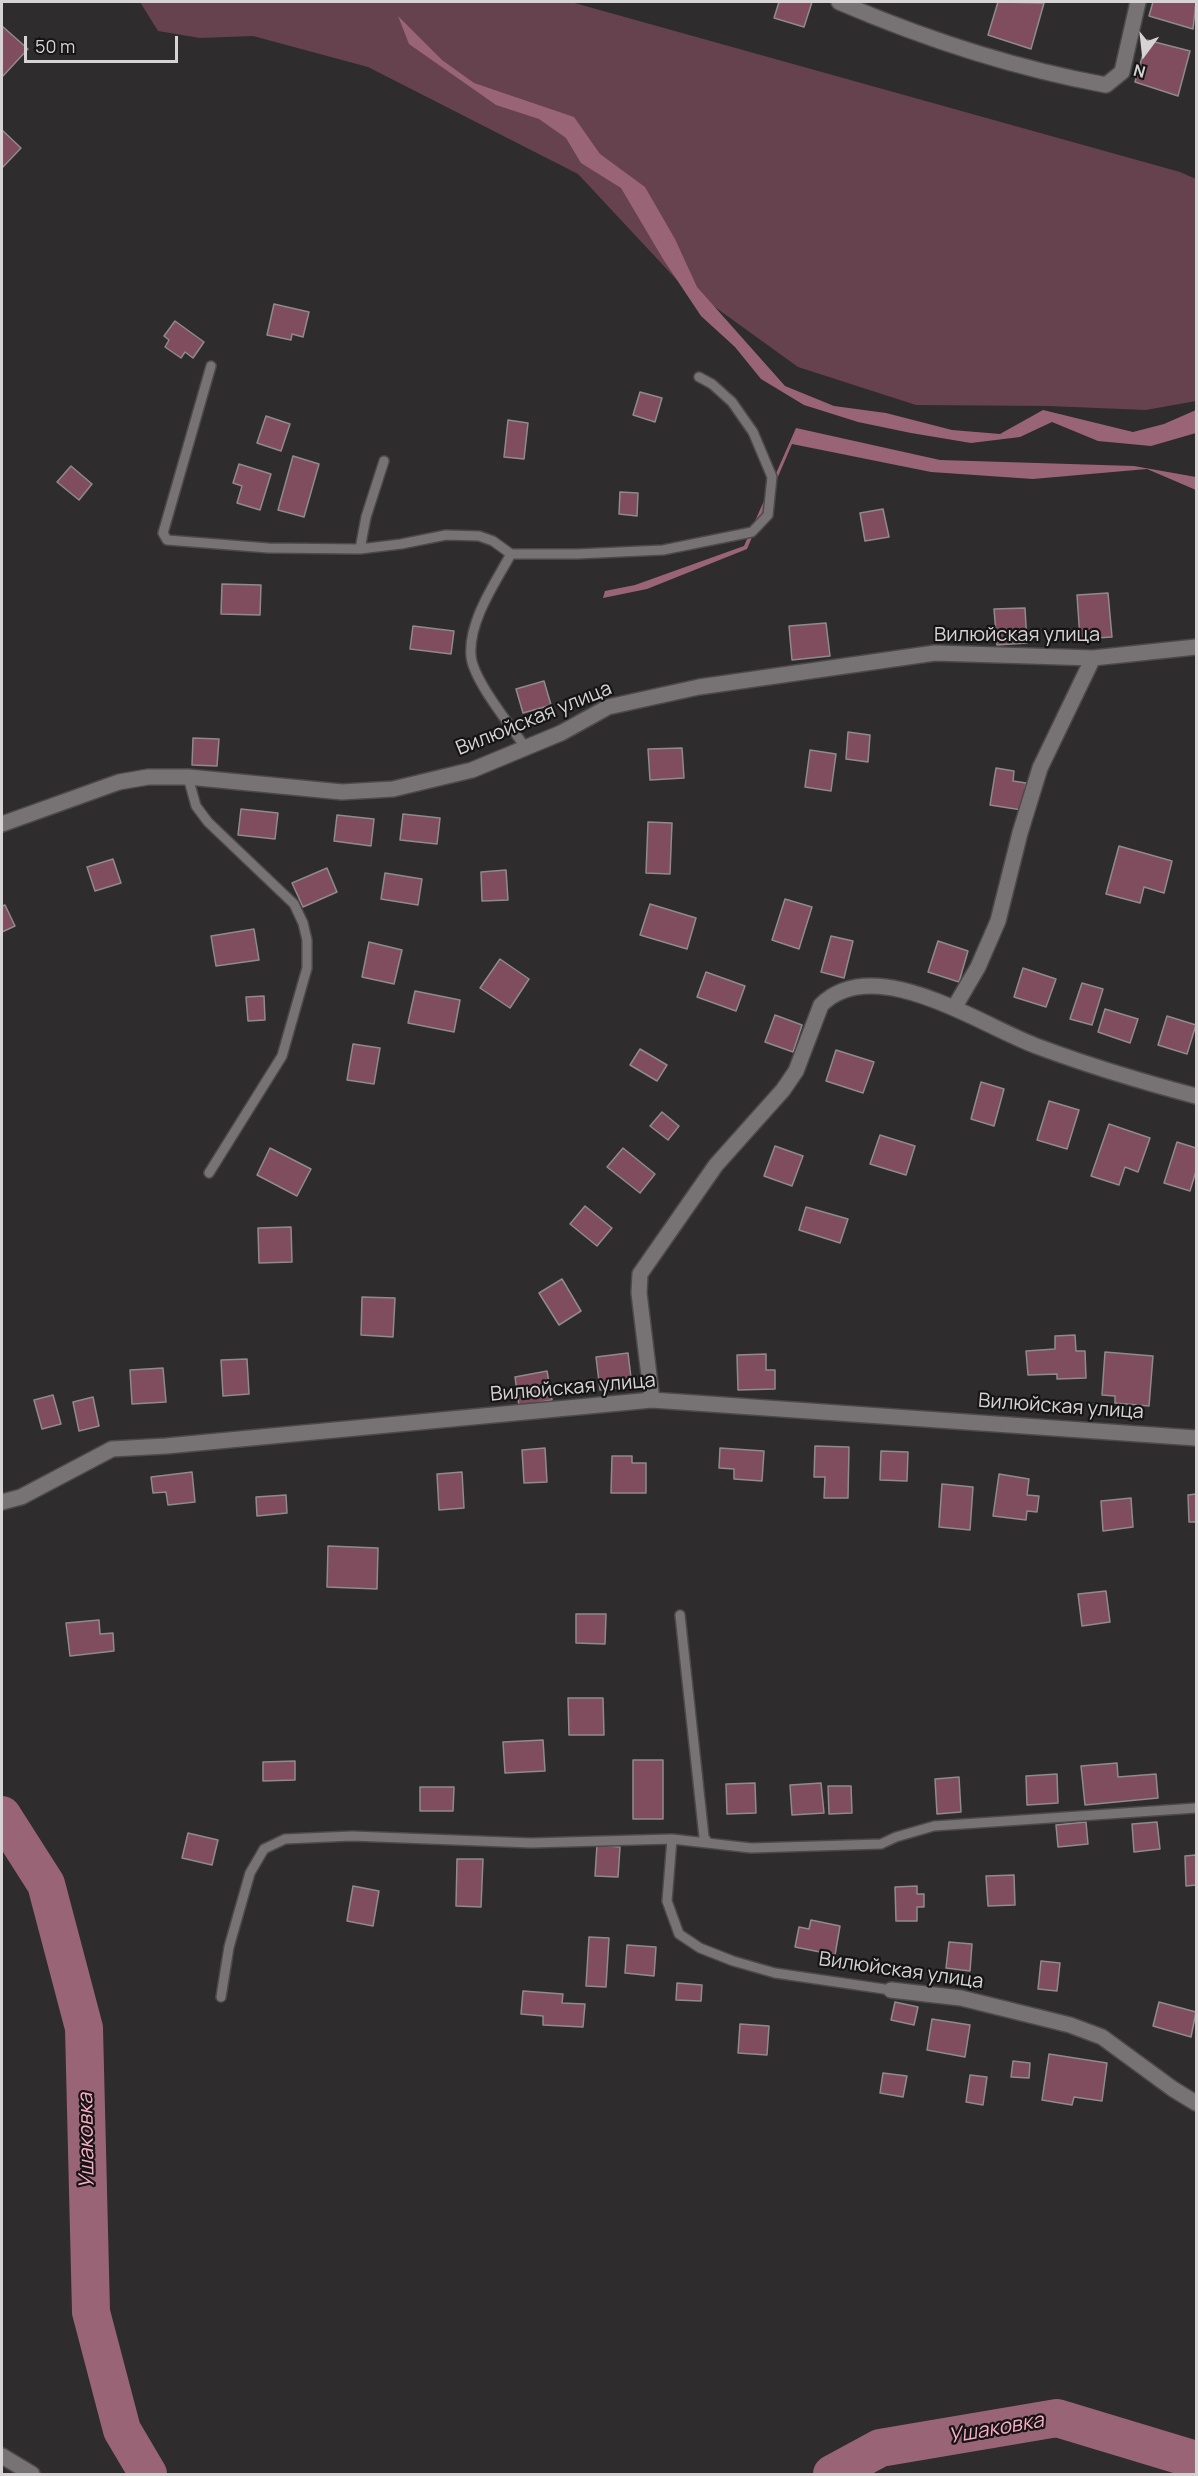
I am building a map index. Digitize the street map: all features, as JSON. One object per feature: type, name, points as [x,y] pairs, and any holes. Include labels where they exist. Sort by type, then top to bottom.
[{"type":"street","points":[[839,2],[892,25],[974,52],[1061,77],[1106,85],[1122,72],[1138,2]]},
{"type":"street","name":"Вилюйская улица","points":[[2,824],[119,782],[148,777],[188,777],[342,792],[393,789],[472,771],[561,733],[608,707],[699,687],[935,653],[1093,658],[1197,647]]},
{"type":"street","points":[[954,1008],[978,967],[998,921],[1020,833],[1040,768],[1093,658]]},
{"type":"street","points":[[652,1400],[639,1293],[640,1274],[716,1165],[783,1090],[796,1071],[821,1005],[828,998],[864,986],[896,988],[928,996],[1037,1046],[1133,1079],[1197,1096]]},
{"type":"street","name":"Вилюйская улица","points":[[2,1502],[21,1497],[112,1449],[652,1400],[1197,1438]]},
{"type":"street","name":"Вилюйская улица","points":[[891,1990],[961,1998],[1070,2025],[1102,2037],[1173,2089],[1197,2103]]},
{"type":"street","points":[[2,2456],[32,2475]]},
{"type":"lane","points":[[211,366],[163,533],[167,540],[268,548],[360,549],[446,535],[479,536],[511,554],[663,550],[753,532],[768,515],[772,477],[753,432],[732,402],[712,384],[699,377]]},
{"type":"lane","points":[[360,549],[366,517],[384,461]]},
{"type":"lane","points":[[511,554],[485,602],[473,635],[471,656],[482,683],[525,747]]},
{"type":"lane","points":[[188,777],[196,806],[208,822],[294,904],[303,923],[307,940],[307,968],[282,1056],[208,1173]]},
{"type":"lane","points":[[680,1615],[704,1837],[708,1843]]},
{"type":"lane","points":[[221,1997],[229,1947],[250,1874],[264,1849],[285,1839],[352,1836],[531,1843],[672,1839],[751,1848],[857,1846],[881,1844],[916,1830],[934,1826],[1197,1808]]},
{"type":"lane","name":"Вилюйская улица","points":[[672,1839],[667,1901],[679,1934],[700,1948],[733,1962],[775,1973],[891,1990]]},
{"type":"shaded area","points":[[140,2],[571,2],[1180,172],[1196,179],[1196,401],[1146,410],[1048,406],[916,405],[798,367],[676,279],[578,174],[368,67],[253,36],[200,38],[158,31]]},
{"type":"shaded area","points":[[398,16],[442,60],[474,83],[574,117],[600,154],[645,187],[675,239],[697,287],[785,386],[834,406],[886,413],[952,430],[1000,434],[1043,410],[1133,432],[1164,424],[1196,410],[1196,433],[1151,446],[1098,441],[1052,422],[1020,437],[971,443],[858,422],[804,405],[761,379],[735,347],[701,316],[663,259],[621,188],[581,163],[566,138],[539,119],[496,105],[409,44]]},
{"type":"shaded area","points":[[796,428],[940,460],[1134,466],[1196,477],[1196,490],[1147,469],[1033,479],[931,472],[792,444],[747,549],[647,589],[603,598],[605,591],[635,585],[744,546]]},
{"type":"building","points":[[779,2],[812,2],[804,27],[774,18]]},
{"type":"building","points":[[998,2],[1044,3],[1031,49],[988,35]]},
{"type":"building","points":[[1153,2],[1196,2],[1193,29],[1149,16]]},
{"type":"building","points":[[2,26],[28,49],[2,77]]},
{"type":"building","points":[[1147,40],[1190,51],[1178,96],[1135,82]]},
{"type":"building","points":[[2,130],[21,148],[2,168]]},
{"type":"building","points":[[274,304],[309,312],[303,337],[292,334],[291,340],[267,335]]},
{"type":"building","points":[[175,321],[204,342],[193,358],[185,352],[181,358],[165,347],[169,340],[164,336]]},
{"type":"building","points":[[640,392],[662,398],[655,422],[633,415]]},
{"type":"building","points":[[266,416],[290,424],[281,451],[257,443]]},
{"type":"building","points":[[508,420],[528,423],[524,459],[504,457]]},
{"type":"building","points":[[293,456],[319,464],[304,517],[278,510]]},
{"type":"building","points":[[239,464],[271,474],[260,510],[237,503],[242,486],[233,483]]},
{"type":"building","points":[[71,466],[92,484],[79,500],[57,482]]},
{"type":"building","points":[[620,492],[638,493],[637,516],[619,514]]},
{"type":"building","points":[[883,509],[889,537],[865,541],[860,513]]},
{"type":"building","points":[[222,584],[261,585],[260,615],[221,614]]},
{"type":"building","points":[[1108,593],[1112,637],[1080,639],[1077,595]]},
{"type":"building","points":[[1025,608],[1027,643],[997,645],[994,609]]},
{"type":"building","points":[[826,623],[830,656],[792,660],[789,626]]},
{"type":"building","points":[[413,626],[454,631],[451,654],[410,649]]},
{"type":"building","points":[[544,681],[551,705],[523,713],[516,689]]},
{"type":"building","points":[[848,732],[870,735],[868,762],[846,759]]},
{"type":"building","points":[[193,738],[219,739],[217,766],[192,765]]},
{"type":"building","points":[[682,748],[684,778],[650,780],[648,749]]},
{"type":"building","points":[[810,750],[836,754],[831,791],[805,787]]},
{"type":"building","points":[[996,768],[1014,771],[1013,781],[1026,783],[1022,810],[990,805]]},
{"type":"building","points":[[241,809],[278,813],[275,839],[238,835]]},
{"type":"building","points":[[403,814],[440,818],[437,844],[400,840]]},
{"type":"building","points":[[337,815],[374,819],[371,846],[334,841]]},
{"type":"building","points":[[648,822],[672,823],[670,874],[646,873]]},
{"type":"building","points":[[1119,846],[1172,861],[1164,893],[1144,887],[1140,903],[1106,894]]},
{"type":"building","points":[[113,859],[121,883],[95,891],[87,867]]},
{"type":"building","points":[[327,868],[337,892],[303,907],[292,883]]},
{"type":"building","points":[[506,870],[508,900],[482,901],[481,872]]},
{"type":"building","points":[[385,873],[422,879],[418,905],[381,899]]},
{"type":"building","points":[[785,899],[812,907],[799,949],[772,940]]},
{"type":"building","points":[[650,904],[696,918],[687,949],[640,935]]},
{"type":"building","points":[[5,905],[15,926],[2,932],[2,906]]},
{"type":"building","points":[[254,929],[259,960],[216,966],[211,936]]},
{"type":"building","points":[[831,936],[853,941],[844,978],[821,972]]},
{"type":"building","points":[[938,941],[968,951],[959,982],[928,972]]},
{"type":"building","points":[[369,942],[402,950],[394,984],[362,977]]},
{"type":"building","points":[[500,959],[529,979],[510,1008],[480,988]]},
{"type":"building","points":[[1023,968],[1056,979],[1046,1007],[1014,997]]},
{"type":"building","points":[[706,972],[745,986],[736,1011],[697,997]]},
{"type":"building","points":[[1082,983],[1103,989],[1092,1025],[1070,1019]]},
{"type":"building","points":[[415,991],[460,1000],[454,1032],[408,1023]]},
{"type":"building","points":[[264,996],[265,1020],[248,1021],[246,997]]},
{"type":"building","points":[[1105,1009],[1138,1019],[1130,1043],[1098,1032]]},
{"type":"building","points":[[775,1015],[802,1025],[793,1052],[765,1042]]},
{"type":"building","points":[[1167,1016],[1196,1025],[1187,1054],[1158,1045]]},
{"type":"building","points":[[353,1044],[380,1048],[374,1084],[347,1080]]},
{"type":"building","points":[[640,1049],[667,1065],[657,1081],[630,1065]]},
{"type":"building","points":[[836,1050],[874,1062],[863,1093],[826,1081]]},
{"type":"building","points":[[981,1082],[1004,1089],[994,1126],[971,1119]]},
{"type":"building","points":[[1049,1101],[1079,1110],[1067,1149],[1037,1140]]},
{"type":"building","points":[[662,1112],[679,1126],[668,1140],[650,1126]]},
{"type":"building","points":[[1109,1124],[1150,1138],[1138,1172],[1125,1167],[1119,1185],[1091,1176]]},
{"type":"building","points":[[880,1135],[915,1146],[906,1175],[870,1164]]},
{"type":"building","points":[[1177,1142],[1196,1148],[1196,1171],[1190,1191],[1164,1183]]},
{"type":"building","points":[[775,1146],[803,1156],[792,1186],[764,1176]]},
{"type":"building","points":[[270,1148],[311,1169],[297,1196],[257,1175]]},
{"type":"building","points":[[623,1148],[655,1174],[640,1193],[607,1167]]},
{"type":"building","points":[[585,1206],[612,1228],[597,1246],[570,1224]]},
{"type":"building","points":[[806,1207],[848,1219],[840,1243],[799,1230]]},
{"type":"building","points":[[291,1227],[292,1262],[259,1263],[258,1228]]},
{"type":"building","points":[[562,1279],[581,1311],[559,1325],[539,1293]]},
{"type":"building","points":[[362,1297],[395,1298],[393,1337],[361,1335]]},
{"type":"building","points":[[1075,1335],[1076,1351],[1085,1351],[1086,1378],[1057,1379],[1057,1374],[1028,1375],[1026,1351],[1055,1349],[1055,1336]]},
{"type":"building","points":[[1105,1352],[1153,1356],[1149,1406],[1115,1403],[1115,1396],[1102,1395]]},
{"type":"building","points":[[628,1353],[632,1386],[600,1390],[596,1357]]},
{"type":"building","points":[[766,1354],[766,1370],[775,1370],[775,1389],[738,1390],[737,1355]]},
{"type":"building","points":[[247,1359],[249,1394],[223,1396],[221,1360]]},
{"type":"building","points":[[163,1368],[166,1402],[132,1404],[130,1370]]},
{"type":"building","points":[[547,1371],[552,1400],[519,1406],[515,1377]]},
{"type":"building","points":[[53,1395],[61,1424],[42,1429],[34,1400]]},
{"type":"building","points":[[93,1397],[99,1426],[79,1431],[73,1402]]},
{"type":"building","points":[[815,1446],[849,1447],[848,1498],[824,1498],[825,1477],[814,1477]]},
{"type":"building","points":[[545,1448],[547,1482],[524,1483],[522,1450]]},
{"type":"building","points":[[720,1448],[764,1451],[762,1481],[734,1479],[734,1469],[719,1468]]},
{"type":"building","points":[[881,1451],[908,1452],[907,1481],[880,1480]]},
{"type":"building","points":[[612,1456],[632,1456],[632,1463],[646,1463],[646,1493],[611,1493]]},
{"type":"building","points":[[192,1472],[195,1502],[168,1505],[166,1492],[153,1493],[151,1477]]},
{"type":"building","points":[[462,1472],[464,1508],[439,1510],[437,1474]]},
{"type":"building","points":[[999,1474],[1029,1479],[1027,1495],[1039,1496],[1037,1512],[1027,1511],[1026,1520],[993,1516]]},
{"type":"building","points":[[942,1484],[973,1487],[970,1530],[939,1527]]},
{"type":"building","points":[[1196,1494],[1196,1522],[1189,1522],[1188,1495]]},
{"type":"building","points":[[286,1495],[287,1513],[257,1516],[256,1497]]},
{"type":"building","points":[[1131,1498],[1133,1527],[1103,1531],[1101,1501]]},
{"type":"building","points":[[328,1546],[378,1548],[377,1589],[327,1587]]},
{"type":"building","points":[[1106,1591],[1110,1622],[1082,1626],[1078,1594]]},
{"type":"building","points":[[576,1614],[606,1614],[605,1644],[576,1643]]},
{"type":"building","points":[[99,1620],[100,1634],[113,1633],[114,1651],[70,1656],[66,1623]]},
{"type":"building","points":[[568,1698],[603,1698],[604,1735],[569,1735]]},
{"type":"building","points":[[543,1740],[545,1771],[505,1773],[503,1742]]},
{"type":"building","points":[[633,1760],[663,1760],[663,1819],[633,1819]]},
{"type":"building","points":[[295,1761],[295,1780],[263,1781],[263,1762]]},
{"type":"building","points":[[1117,1763],[1118,1777],[1156,1774],[1158,1798],[1085,1805],[1081,1766]]},
{"type":"building","points":[[1057,1774],[1058,1803],[1027,1805],[1026,1776]]},
{"type":"building","points":[[959,1777],[961,1812],[937,1814],[935,1779]]},
{"type":"building","points":[[755,1783],[756,1813],[727,1814],[726,1784]]},
{"type":"building","points":[[821,1783],[824,1813],[792,1815],[790,1785]]},
{"type":"building","points":[[828,1786],[851,1786],[852,1813],[829,1814]]},
{"type":"building","points":[[420,1787],[454,1787],[453,1811],[420,1811]]},
{"type":"building","points":[[1086,1822],[1088,1844],[1058,1847],[1056,1825]]},
{"type":"building","points":[[1157,1822],[1160,1849],[1134,1852],[1132,1824]]},
{"type":"building","points":[[188,1833],[218,1840],[212,1865],[182,1858]]},
{"type":"building","points":[[597,1845],[620,1847],[618,1877],[595,1876]]},
{"type":"building","points":[[1196,1855],[1196,1885],[1186,1886],[1185,1856]]},
{"type":"building","points":[[457,1859],[483,1859],[481,1907],[456,1906]]},
{"type":"building","points":[[1014,1875],[1015,1905],[988,1906],[986,1876]]},
{"type":"building","points":[[353,1886],[379,1891],[373,1926],[347,1921]]},
{"type":"building","points":[[917,1886],[917,1894],[924,1894],[924,1907],[917,1907],[917,1921],[896,1921],[895,1887]]},
{"type":"building","points":[[811,1920],[840,1926],[835,1955],[795,1947],[799,1927],[809,1929]]},
{"type":"building","points":[[589,1937],[609,1938],[606,1987],[586,1986]]},
{"type":"building","points":[[949,1942],[972,1944],[970,1971],[946,1968]]},
{"type":"building","points":[[627,1945],[656,1947],[654,1976],[625,1973]]},
{"type":"building","points":[[1041,1961],[1060,1963],[1057,1991],[1038,1989]]},
{"type":"building","points":[[677,1983],[702,1985],[701,2001],[676,2000]]},
{"type":"building","points":[[523,1991],[563,1994],[562,2003],[585,2004],[583,2027],[543,2025],[543,2016],[521,2014]]},
{"type":"building","points":[[895,2002],[918,2007],[914,2025],[891,2020]]},
{"type":"building","points":[[1159,2002],[1196,2012],[1191,2037],[1153,2026]]},
{"type":"building","points":[[932,2019],[970,2025],[965,2057],[927,2050]]},
{"type":"building","points":[[740,2024],[769,2026],[767,2055],[738,2053]]},
{"type":"building","points":[[1049,2054],[1107,2063],[1102,2101],[1074,2097],[1072,2105],[1042,2100]]},
{"type":"building","points":[[1013,2061],[1030,2063],[1029,2078],[1011,2077]]},
{"type":"building","points":[[883,2073],[907,2076],[903,2097],[880,2093]]},
{"type":"building","points":[[970,2075],[987,2077],[983,2105],[966,2102]]},
{"type":"waterway","name":"Ушаковка","points":[[2,1815],[46,1884],[84,2028],[91,2312],[122,2430],[148,2474]]},
{"type":"waterway","name":"Ушаковка","points":[[832,2474],[880,2448],[1057,2418],[1196,2460]]}]
